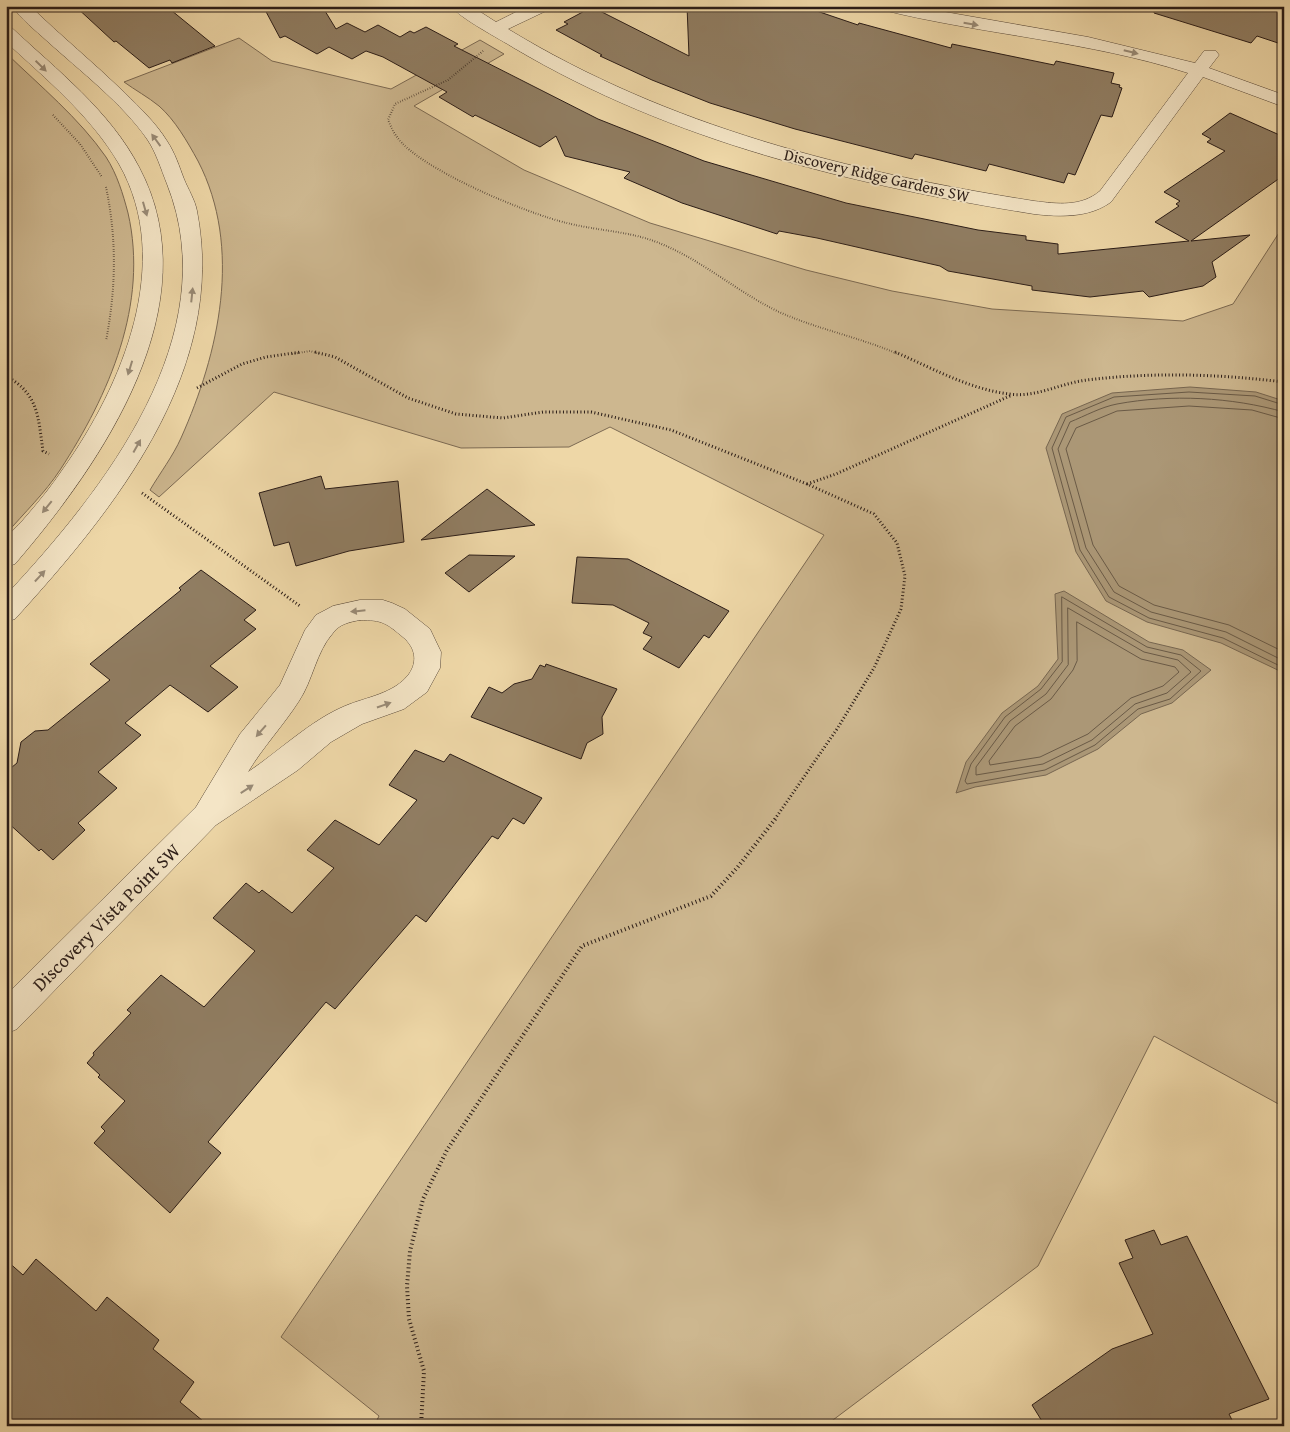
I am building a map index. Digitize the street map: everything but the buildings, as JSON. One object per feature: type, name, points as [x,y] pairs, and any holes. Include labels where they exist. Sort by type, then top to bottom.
[{"type":"street","points":[[6,612],[62,552],[119,475],[153,418],[168,383],[189,317],[193,256],[190,221],[181,189],[161,145],[143,122],[106,84],[20,6]]},
{"type":"street","name":"Discovery Ridge Gardens SW","points":[[459,6],[558,66],[613,93],[722,136],[807,161],[884,180],[949,193],[1066,210],[1094,205],[1107,195],[1210,55]]},
{"type":"street","points":[[502,33],[542,6]]},
{"type":"street","points":[[889,6],[1087,42],[1198,71],[1284,102]]},
{"type":"street","points":[[970,6],[1041,17]]},
{"type":"street","points":[[6,32],[112,139],[130,167],[141,193],[148,220],[153,259],[145,321],[126,384],[100,432],[66,483],[6,557]]},
{"type":"street","points":[[73,98],[106,84]]},
{"type":"street","name":"Discovery Vista Point SW","points":[[6,1018],[206,816],[288,761],[321,734],[353,715],[394,701],[405,695],[417,684],[427,668],[428,652],[421,637],[396,616],[384,610],[360,610],[342,614],[325,623],[314,638],[290,692],[250,743],[206,816]]},
{"type":"path","points":[[502,33],[448,80],[395,104],[390,109],[388,123],[395,136],[432,166],[520,206],[555,220],[642,237],[661,244],[700,263],[767,306],[783,313],[870,342],[984,388],[1012,395],[1026,395],[1075,381],[1138,375],[1210,374],[1284,382]]},
{"type":"path","points":[[48,110],[80,144],[105,181],[115,222],[118,261],[115,299],[103,350]]},
{"type":"path","points":[[195,389],[242,364],[266,357],[310,351],[335,356],[408,398],[456,414],[503,418],[543,412],[591,412],[638,421],[671,430],[807,484],[874,514],[897,543],[906,576],[901,609],[874,668],[837,729],[781,811],[737,868],[711,896],[582,946],[500,1073],[447,1150],[423,1199],[410,1251],[407,1286],[409,1319],[424,1372],[421,1426]]},
{"type":"path","points":[[6,376],[27,388],[34,402],[43,451],[47,455],[54,452]]},
{"type":"path","points":[[807,484],[829,479],[880,453],[914,440],[1012,395]]},
{"type":"path","points":[[142,493],[325,623]]},
{"type":"shaded area","points":[[239,38],[272,61],[391,89],[480,40],[504,54],[414,106],[524,170],[650,223],[806,270],[892,291],[992,309],[1183,321],[1233,304],[1284,225],[1284,1107],[1154,1036],[1038,1266],[825,1426],[374,1426],[379,1416],[281,1337],[824,535],[610,427],[569,447],[461,448],[274,392],[159,497],[150,490],[181,438],[206,371],[215,336],[221,300],[222,264],[220,229],[212,194],[190,146],[165,112],[124,82]]},
{"type":"shaded area","points":[[6,53],[84,129],[110,164],[119,184],[128,213],[133,247],[133,281],[129,315],[120,348],[109,380],[94,411],[60,470],[41,495],[6,534]]},
{"type":"water","points":[[1190,387],[1256,392],[1284,401],[1284,673],[1221,643],[1147,622],[1106,601],[1076,552],[1046,448],[1062,414],[1112,393]]},
{"type":"water","points":[[1064,591],[1149,642],[1183,650],[1211,670],[1172,703],[1141,714],[1098,749],[1046,775],[975,787],[956,793],[966,762],[1002,713],[1038,686],[1058,659],[1055,594]]}]
